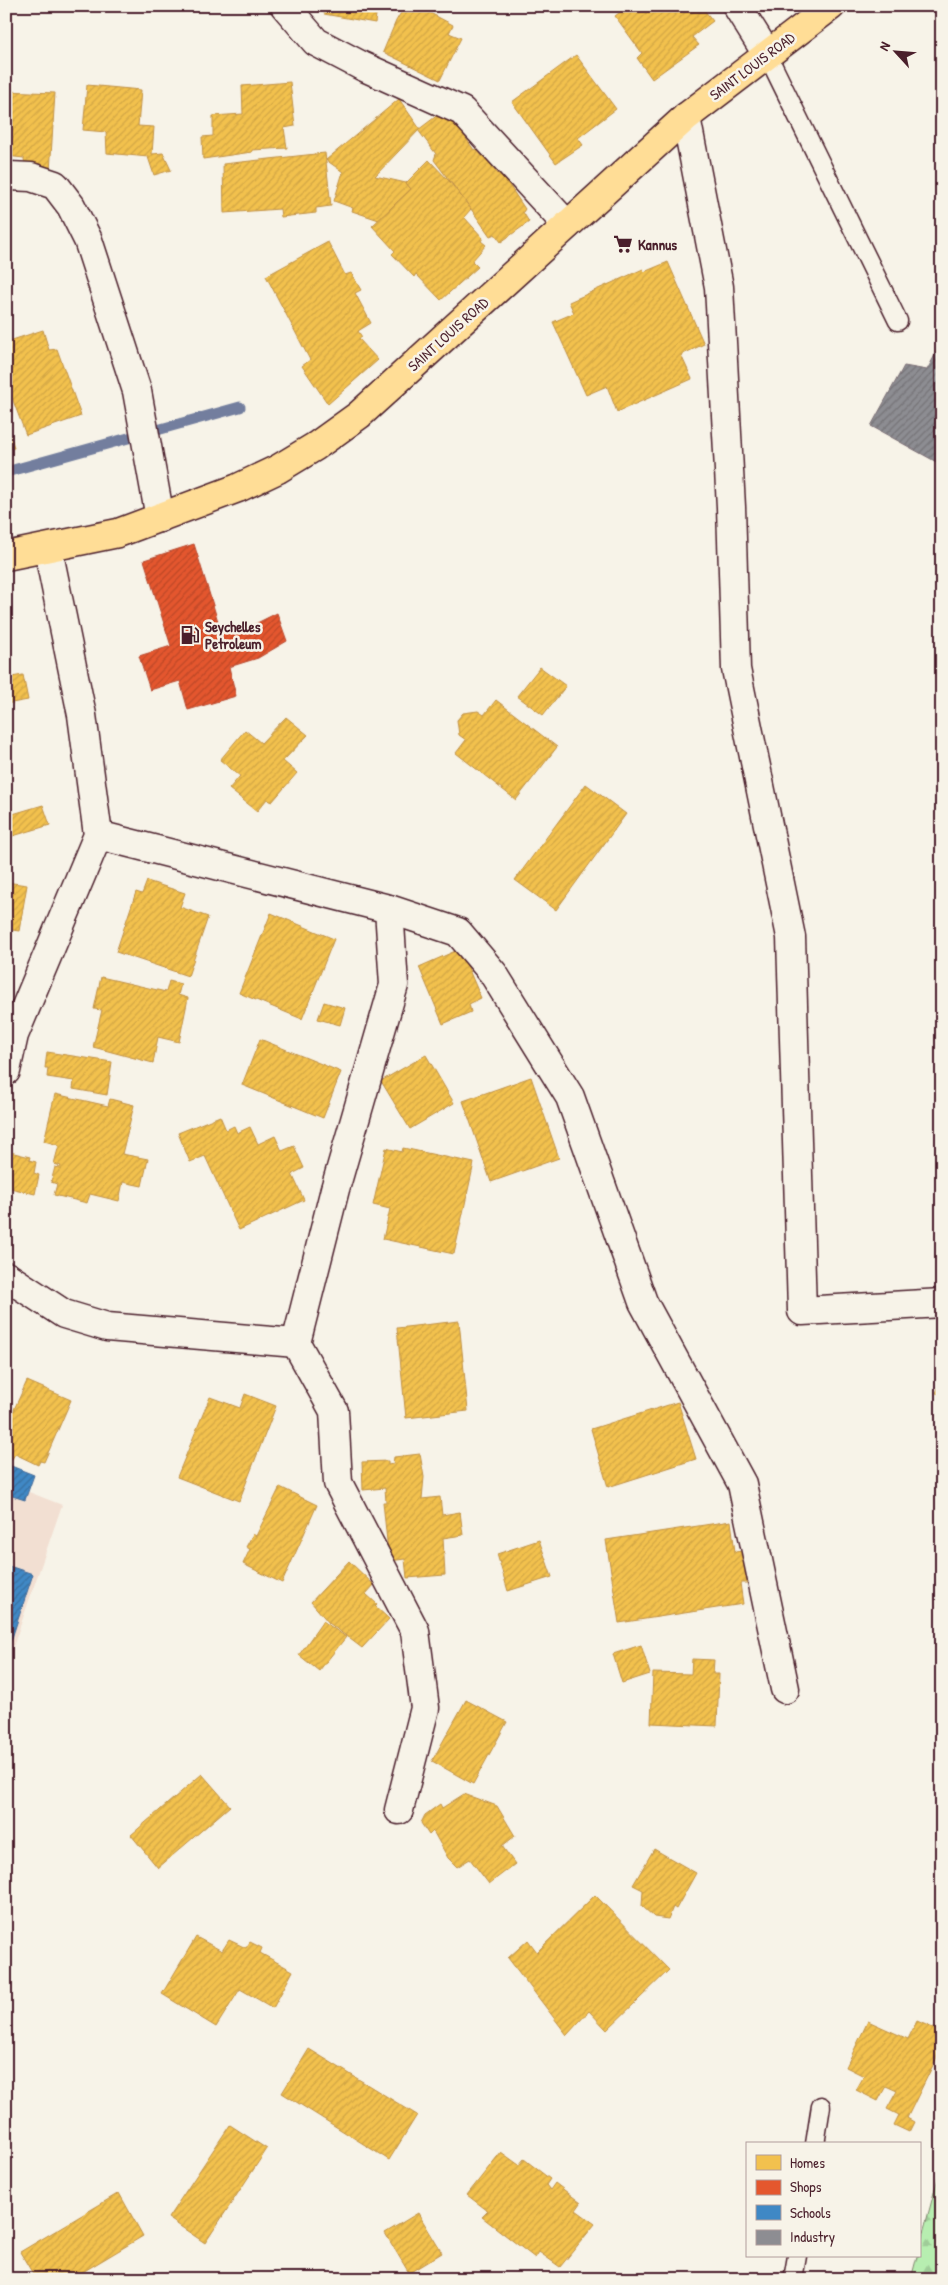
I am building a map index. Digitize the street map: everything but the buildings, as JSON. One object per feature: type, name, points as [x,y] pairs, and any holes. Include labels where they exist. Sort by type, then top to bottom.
[{"type":"main road","name":"SAINT LOUIS ROAD","points":[[6,556],[118,534],[238,488],[278,469],[316,446],[359,415],[686,116],[831,6]]},
{"type":"street","points":[[285,6],[316,42],[362,66],[462,111],[567,225]]},
{"type":"street","points":[[737,6],[767,54]]},
{"type":"street","points":[[686,116],[719,287],[731,507],[736,669],[791,937],[802,1311],[942,1303]]},
{"type":"street","points":[[9,176],[31,177],[55,185],[71,206],[88,240],[137,392],[160,518]]},
{"type":"street","points":[[6,1071],[14,1035],[98,835],[82,715],[48,549]]},
{"type":"street","points":[[98,835],[389,909],[458,932],[493,972],[570,1097],[643,1302],[742,1484],[785,1688]]},
{"type":"street","points":[[389,909],[394,985],[335,1189],[296,1343],[334,1411],[338,1483],[415,1631],[425,1708],[399,1810]]},
{"type":"street","points":[[6,1276],[64,1314],[107,1327],[296,1343]]},
{"type":"lane","points":[[767,54],[898,321]]},
{"type":"lane","points":[[815,2142],[821,2106]]},
{"type":"lane","points":[[793,2279],[796,2258]]},
{"type":"shaded area","points":[[6,1483],[62,1505],[6,1667]]},
{"type":"green space","points":[[942,2163],[942,2279],[911,2279],[916,2258],[920,2258],[920,2244]]},
{"type":"waterway","points":[[6,472],[240,407]]},
{"type":"place","name":"Kannus","points":[[623,244]]},
{"type":"place","name":"Seychelles Petroleum","points":[[190,635]]}]
